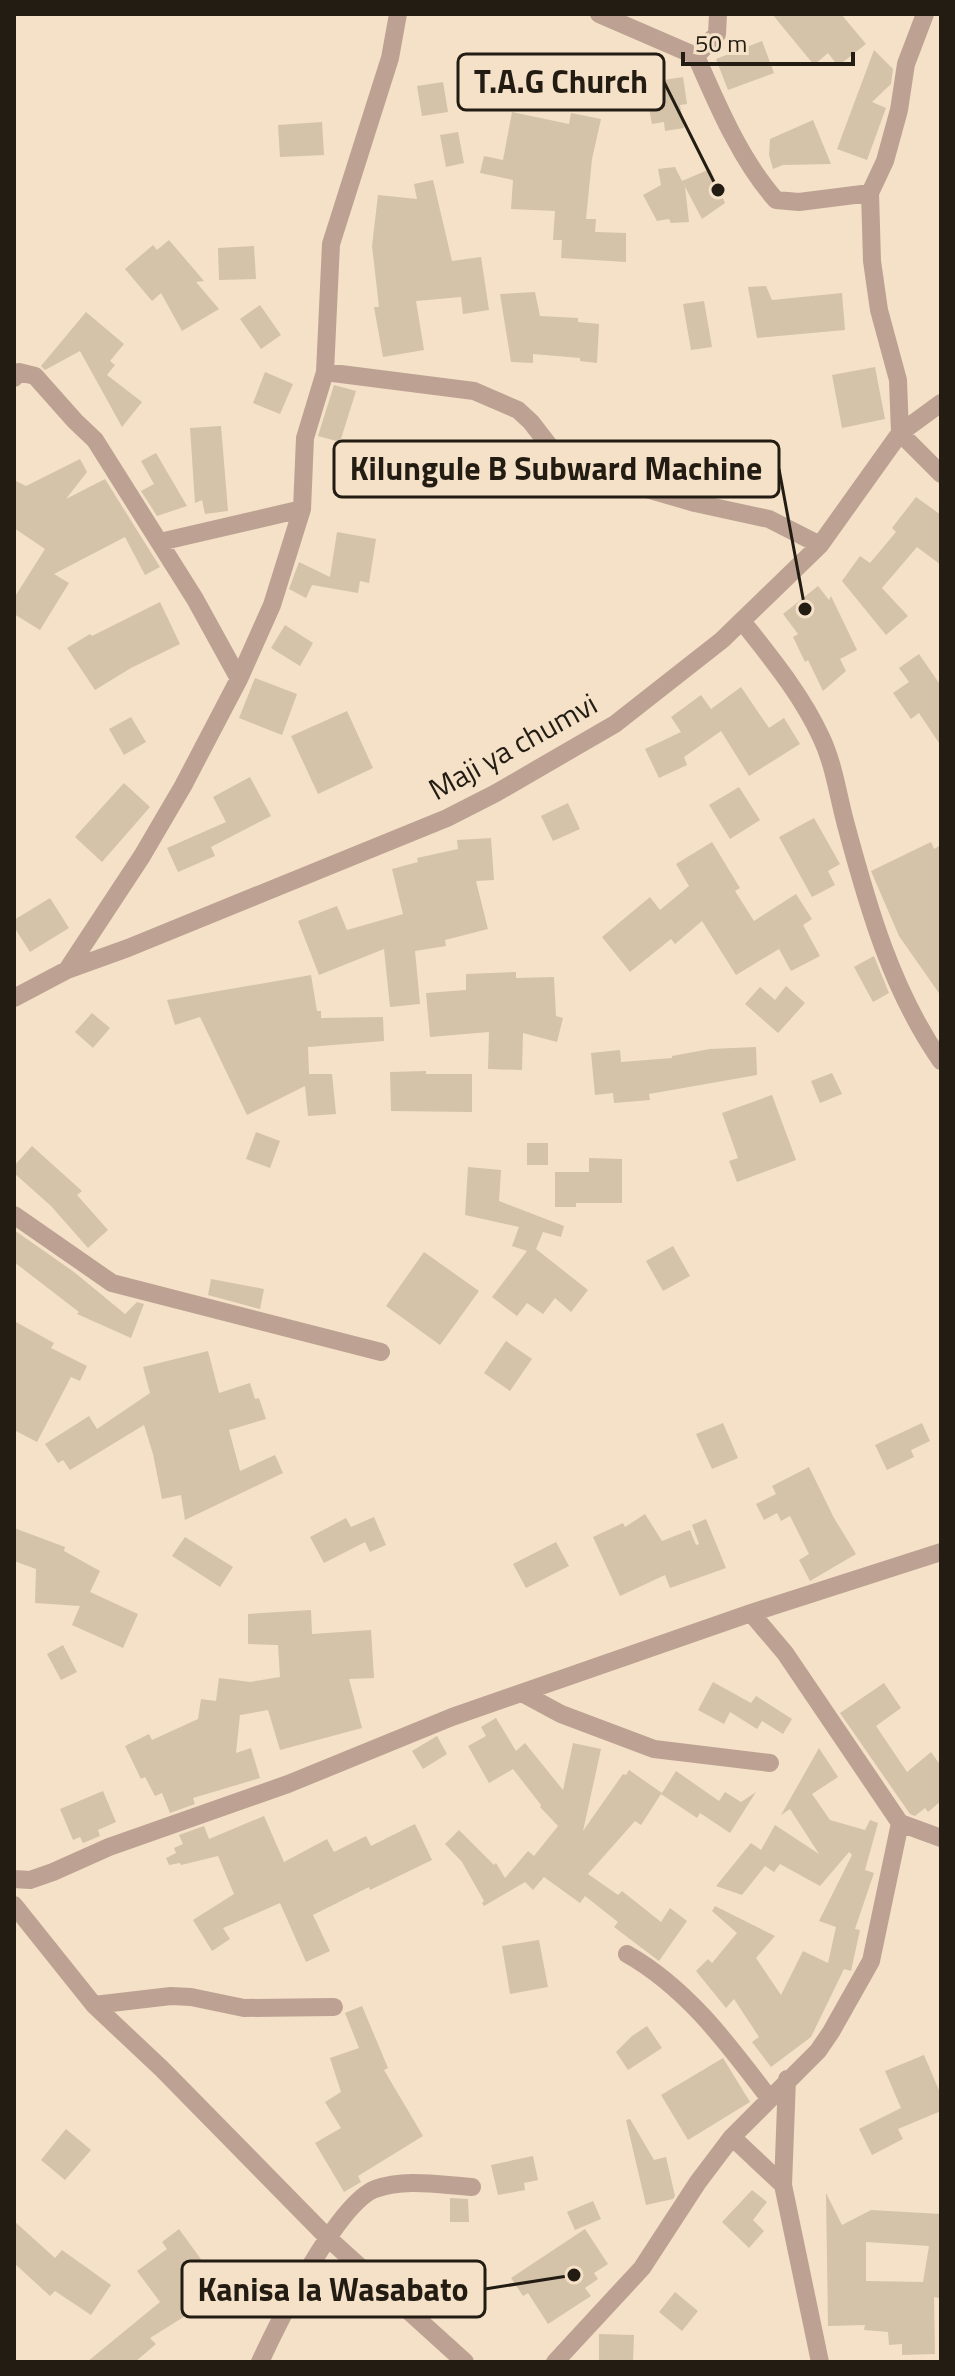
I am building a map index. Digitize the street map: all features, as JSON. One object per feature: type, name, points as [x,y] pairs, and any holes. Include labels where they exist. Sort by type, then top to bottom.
[{"type":"street","points":[[67,970],[142,856],[183,786],[239,679],[272,605],[302,509],[305,438],[325,372],[331,244],[390,58],[398,14]]},
{"type":"street","points":[[599,14],[696,56],[724,119],[764,186],[776,200],[799,202],[870,193]]},
{"type":"street","points":[[696,56],[717,34],[718,14]]},
{"type":"street","points":[[925,14],[906,64],[899,110],[885,161],[870,193],[872,261],[879,310],[898,380],[900,433],[941,474]]},
{"type":"street","points":[[14,378],[19,372],[35,376],[95,440],[160,542],[239,679]]},
{"type":"street","points":[[325,372],[474,391],[518,410],[551,448],[595,474],[695,503],[769,519],[820,545]]},
{"type":"street","name":"Maji ya chumvi","points":[[14,998],[67,970],[447,818],[615,724],[742,621],[820,545],[900,433],[941,403]]},
{"type":"street","points":[[160,542],[302,509]]},
{"type":"street","points":[[742,621],[787,678],[822,739],[891,969],[920,1030],[941,1061]]},
{"type":"street","points":[[14,1215],[112,1283],[381,1352]]},
{"type":"street","points":[[14,1879],[30,1880],[53,1872],[109,1847],[231,1805],[452,1717],[751,1613],[941,1552]]},
{"type":"street","points":[[751,1613],[785,1653],[900,1823],[941,1838]]},
{"type":"street","points":[[522,1693],[561,1714],[654,1749],[770,1763]]},
{"type":"street","points":[[555,2362],[642,2268],[698,2182],[732,2137],[818,2051],[871,1961],[900,1823]]},
{"type":"street","points":[[14,1905],[94,2005],[162,2069],[328,2238],[465,2362]]},
{"type":"street","points":[[627,1954],[653,1968],[690,2002],[728,2043],[769,2098]]},
{"type":"street","points":[[94,2005],[171,1996],[244,2008],[334,2007]]},
{"type":"street","points":[[787,2079],[783,2185],[820,2362]]},
{"type":"street","points":[[732,2137],[783,2185]]},
{"type":"street","points":[[260,2362],[328,2238],[356,2201],[378,2188],[410,2182],[472,2187]]},
{"type":"building","points":[[772,14],[841,14],[866,44],[838,66],[828,53],[814,65]]},
{"type":"building","points":[[762,41],[774,73],[728,90],[716,59]]},
{"type":"building","points":[[874,50],[893,69],[891,84],[872,102],[886,108],[867,160],[837,149]]},
{"type":"building","points":[[683,77],[687,104],[680,105],[684,128],[665,131],[664,122],[652,124],[644,83]]},
{"type":"building","points":[[443,82],[448,112],[422,116],[417,86]]},
{"type":"building","points":[[512,112],[569,124],[571,113],[601,119],[592,159],[586,219],[596,219],[595,232],[626,233],[626,262],[561,258],[562,240],[553,240],[555,211],[511,209],[513,180],[480,173],[484,156],[503,160]]},
{"type":"building","points":[[813,120],[831,164],[783,165],[773,169],[769,155],[770,139]]},
{"type":"building","points":[[322,122],[324,155],[280,157],[278,125]]},
{"type":"building","points":[[458,132],[464,163],[446,167],[440,135]]},
{"type":"building","points":[[675,167],[685,187],[689,222],[657,221],[643,195],[661,185],[658,169]]},
{"type":"building","points":[[710,169],[725,203],[702,219],[682,181]]},
{"type":"building","points":[[433,180],[452,261],[481,257],[489,310],[463,314],[461,297],[416,301],[424,350],[383,357],[374,307],[379,307],[372,246],[378,195],[417,199],[414,184]]},
{"type":"building","points":[[169,240],[204,281],[196,282],[219,309],[182,331],[161,293],[152,301],[125,269],[153,245],[157,250]]},
{"type":"building","points":[[254,246],[256,279],[219,280],[218,248]]},
{"type":"building","points":[[766,286],[772,300],[842,293],[845,330],[757,338],[748,287]]},
{"type":"building","points":[[535,292],[540,316],[578,318],[578,322],[599,324],[597,363],[580,361],[580,358],[533,354],[533,363],[511,362],[500,294]]},
{"type":"building","points":[[704,301],[712,347],[691,350],[683,304]]},
{"type":"building","points":[[260,305],[281,335],[261,349],[240,319]]},
{"type":"building","points":[[86,312],[124,344],[110,361],[115,365],[107,375],[142,402],[122,427],[80,351],[45,370],[41,366]]},
{"type":"building","points":[[875,367],[885,419],[842,428],[832,375]]},
{"type":"building","points":[[265,372],[293,384],[280,414],[253,403]]},
{"type":"building","points":[[334,385],[356,391],[340,442],[318,436]]},
{"type":"building","points":[[221,426],[228,511],[205,514],[202,500],[195,503],[190,428]]},
{"type":"building","points":[[156,453],[187,506],[157,516],[141,491],[154,484],[141,461]]},
{"type":"building","points":[[80,459],[87,472],[66,499],[105,479],[160,567],[145,575],[125,537],[54,574],[69,583],[40,630],[14,614],[14,598],[45,549],[14,528],[14,480],[26,486]]},
{"type":"building","points":[[916,497],[941,515],[941,565],[917,547],[882,588],[908,616],[886,635],[842,581],[860,556],[870,563],[896,532],[892,528]]},
{"type":"building","points":[[337,532],[376,539],[369,583],[360,581],[358,593],[312,585],[306,598],[289,589],[299,562],[330,577]]},
{"type":"building","points":[[818,586],[829,600],[831,596],[857,650],[840,659],[846,671],[823,691],[793,637],[798,634],[783,614]]},
{"type":"building","points":[[160,602],[180,644],[95,690],[67,648]]},
{"type":"building","points":[[285,625],[313,643],[300,666],[271,648]]},
{"type":"building","points":[[919,654],[941,686],[941,746],[919,713],[911,719],[893,693],[909,682],[899,668]]},
{"type":"building","points":[[255,678],[297,694],[282,735],[239,718]]},
{"type":"building","points":[[741,687],[769,728],[784,718],[800,744],[749,776],[721,731],[684,757],[687,765],[659,778],[645,749],[681,732],[671,717],[701,695],[711,709]]},
{"type":"building","points":[[347,711],[373,768],[318,794],[291,736]]},
{"type":"building","points":[[131,717],[146,742],[124,755],[109,729]]},
{"type":"building","points":[[250,777],[271,816],[211,847],[215,856],[178,872],[167,848],[226,822],[213,797]]},
{"type":"building","points":[[124,783],[150,807],[102,862],[75,837]]},
{"type":"building","points":[[739,787],[760,820],[730,839],[709,805]]},
{"type":"building","points":[[568,803],[580,829],[553,841],[541,816]]},
{"type":"building","points":[[814,818],[840,864],[828,871],[835,885],[812,897],[779,837]]},
{"type":"building","points":[[491,838],[494,880],[476,881],[488,929],[445,940],[446,946],[415,951],[420,1004],[390,1007],[384,949],[319,975],[298,921],[337,906],[347,930],[403,914],[392,869],[418,862],[417,858],[458,849],[457,840]]},
{"type":"building","points":[[712,842],[740,888],[735,891],[754,921],[796,894],[812,919],[803,925],[820,956],[791,971],[779,949],[736,975],[702,921],[675,944],[671,939],[630,972],[602,937],[650,897],[660,910],[689,886],[676,864]]},
{"type":"building","points":[[931,842],[934,849],[941,845],[941,996],[899,936],[871,871]]},
{"type":"building","points":[[50,898],[69,928],[30,952],[14,927],[14,920]]},
{"type":"building","points":[[874,956],[889,993],[873,1002],[854,967]]},
{"type":"building","points":[[516,972],[516,978],[554,977],[556,1016],[563,1018],[557,1042],[523,1033],[522,1070],[488,1069],[489,1032],[430,1037],[426,993],[466,990],[466,974]]},
{"type":"building","points":[[311,975],[321,1018],[383,1017],[384,1041],[308,1047],[309,1074],[332,1074],[336,1114],[308,1116],[305,1086],[247,1115],[200,1017],[175,1025],[167,1000]]},
{"type":"building","points":[[786,986],[805,1003],[778,1033],[745,1004],[760,987],[775,1000]]},
{"type":"building","points":[[92,1013],[110,1028],[93,1048],[75,1032]]},
{"type":"building","points":[[756,1047],[757,1075],[649,1094],[650,1100],[614,1103],[613,1093],[595,1095],[591,1053],[620,1050],[621,1062],[672,1058],[710,1049]]},
{"type":"building","points":[[426,1071],[426,1074],[472,1074],[472,1112],[391,1111],[390,1072]]},
{"type":"building","points":[[832,1073],[842,1094],[820,1103],[811,1081]]},
{"type":"building","points":[[772,1095],[796,1160],[737,1182],[729,1161],[738,1158],[722,1113]]},
{"type":"building","points":[[256,1132],[280,1141],[270,1168],[246,1159]]},
{"type":"building","points":[[527,1143],[548,1143],[548,1165],[527,1165]]},
{"type":"building","points":[[32,1146],[82,1191],[77,1195],[108,1230],[88,1248],[51,1206],[14,1173],[14,1166]]},
{"type":"building","points":[[589,1158],[622,1159],[622,1203],[576,1203],[576,1207],[555,1207],[555,1172],[589,1172]]},
{"type":"building","points":[[468,1167],[501,1170],[499,1201],[564,1226],[561,1237],[543,1232],[536,1249],[588,1290],[571,1312],[555,1298],[543,1314],[527,1303],[517,1316],[492,1297],[527,1251],[512,1246],[519,1227],[465,1215]]},
{"type":"building","points":[[14,1230],[74,1272],[125,1314],[137,1302],[144,1304],[131,1338],[77,1314],[79,1312],[14,1262]]},
{"type":"building","points":[[673,1246],[690,1276],[663,1291],[646,1261]]},
{"type":"building","points":[[424,1252],[479,1291],[440,1345],[386,1306]]},
{"type":"building","points":[[211,1279],[264,1289],[260,1309],[208,1295]]},
{"type":"building","points":[[14,1321],[54,1343],[51,1348],[87,1366],[80,1381],[71,1377],[37,1442],[14,1430]]},
{"type":"building","points":[[506,1341],[532,1359],[510,1391],[484,1373]]},
{"type":"building","points":[[208,1351],[219,1393],[250,1383],[266,1419],[229,1430],[240,1471],[275,1455],[283,1473],[185,1520],[181,1495],[162,1499],[144,1425],[70,1470],[63,1460],[58,1463],[45,1444],[89,1416],[97,1429],[150,1393],[143,1367]]},
{"type":"building","points":[[723,1423],[738,1458],[712,1469],[696,1434]]},
{"type":"building","points":[[922,1423],[930,1441],[911,1450],[914,1457],[887,1470],[875,1445]]},
{"type":"building","points":[[809,1467],[856,1554],[810,1581],[799,1560],[809,1554],[790,1516],[781,1521],[777,1513],[764,1520],[756,1504],[776,1494],[772,1486]]},
{"type":"building","points":[[645,1514],[662,1541],[690,1530],[696,1545],[699,1544],[692,1525],[706,1519],[726,1568],[670,1588],[665,1575],[620,1596],[593,1537],[623,1523],[625,1527]]},
{"type":"building","points":[[374,1517],[386,1545],[370,1552],[365,1542],[324,1563],[310,1537],[346,1518],[351,1527]]},
{"type":"building","points":[[14,1528],[65,1547],[64,1551],[100,1571],[90,1592],[138,1614],[123,1648],[72,1625],[80,1606],[35,1603],[36,1569],[14,1561]]},
{"type":"building","points":[[185,1537],[233,1567],[220,1587],[172,1556]]},
{"type":"building","points":[[556,1542],[569,1566],[526,1588],[513,1564]]},
{"type":"building","points":[[311,1610],[312,1634],[371,1630],[374,1678],[349,1679],[362,1728],[280,1750],[268,1710],[240,1715],[236,1753],[251,1748],[260,1778],[193,1798],[195,1804],[170,1813],[162,1793],[155,1796],[145,1777],[141,1779],[125,1746],[149,1734],[152,1740],[198,1719],[201,1699],[216,1701],[219,1678],[250,1682],[280,1677],[278,1645],[248,1644],[248,1614]]},
{"type":"building","points":[[63,1645],[77,1672],[61,1680],[47,1654]]},
{"type":"building","points":[[713,1682],[751,1703],[756,1696],[792,1719],[783,1734],[762,1721],[757,1729],[730,1712],[724,1724],[698,1710]]},
{"type":"building","points":[[884,1683],[901,1708],[876,1726],[907,1772],[931,1752],[941,1766],[941,1801],[928,1812],[925,1808],[915,1816],[910,1814],[840,1713]]},
{"type":"building","points":[[496,1718],[516,1751],[525,1743],[563,1790],[573,1743],[601,1749],[583,1831],[629,1770],[662,1793],[676,1771],[719,1801],[725,1792],[741,1802],[756,1792],[730,1833],[700,1813],[697,1818],[661,1794],[641,1825],[635,1821],[588,1874],[618,1895],[622,1891],[661,1922],[670,1908],[687,1921],[659,1961],[614,1927],[618,1922],[585,1896],[580,1903],[544,1877],[533,1890],[525,1882],[484,1906],[462,1862],[445,1844],[459,1830],[494,1865],[496,1863],[505,1878],[528,1851],[534,1856],[558,1826],[513,1769],[489,1783],[468,1746],[486,1736],[481,1727]]},
{"type":"building","points":[[437,1736],[447,1754],[423,1769],[412,1751]]},
{"type":"building","points":[[819,1748],[838,1777],[812,1794],[830,1820],[865,1830],[870,1820],[878,1823],[865,1870],[874,1873],[855,1929],[860,1930],[851,1971],[844,1969],[811,2037],[771,2067],[752,2042],[759,2037],[734,1999],[726,2008],[696,1971],[708,1959],[712,1963],[737,1933],[712,1911],[715,1906],[775,1936],[756,1958],[781,1995],[803,1951],[828,1963],[836,1927],[819,1921],[852,1855],[849,1852],[820,1886],[780,1864],[774,1872],[765,1866],[742,1895],[716,1886],[751,1843],[761,1850],[775,1825],[819,1854],[790,1809],[781,1815]]},
{"type":"building","points":[[103,1791],[116,1822],[98,1830],[100,1836],[83,1843],[80,1837],[73,1840],[60,1809]]},
{"type":"building","points":[[264,1816],[284,1862],[327,1839],[334,1852],[366,1836],[371,1846],[415,1824],[432,1860],[313,1915],[330,1951],[306,1962],[280,1903],[223,1928],[230,1939],[212,1951],[193,1920],[234,1894],[218,1856],[181,1865],[169,1865],[166,1858],[176,1853],[174,1848],[183,1844],[179,1835],[204,1826],[209,1839]]},
{"type":"building","points":[[539,1940],[548,1987],[510,1994],[502,1946]]},
{"type":"building","points":[[362,2006],[388,2068],[384,2070],[423,2136],[358,2176],[361,2182],[344,2192],[315,2143],[341,2128],[325,2102],[341,2092],[330,2058],[359,2048],[345,2013]]},
{"type":"building","points":[[647,2026],[662,2048],[628,2070],[616,2052]]},
{"type":"building","points":[[924,2055],[941,2095],[941,2111],[898,2129],[903,2139],[872,2155],[859,2129],[901,2108],[885,2071]]},
{"type":"building","points":[[723,2058],[750,2102],[688,2140],[661,2095]]},
{"type":"building","points":[[630,2119],[654,2160],[666,2157],[675,2196],[673,2199],[646,2205],[626,2120]]},
{"type":"building","points":[[66,2129],[91,2150],[65,2180],[41,2160]]},
{"type":"building","points":[[533,2156],[538,2180],[524,2183],[525,2190],[498,2195],[491,2165]]},
{"type":"building","points":[[752,2190],[767,2202],[753,2220],[764,2231],[749,2248],[722,2222]]},
{"type":"building","points":[[826,2193],[842,2225],[871,2210],[941,2214],[941,2283],[939,2298],[934,2297],[935,2354],[902,2355],[902,2344],[889,2345],[888,2332],[864,2330],[865,2325],[828,2326]],"holes":[[[866,2242],[929,2246],[923,2282],[866,2281]]]},
{"type":"building","points":[[450,2198],[468,2199],[469,2222],[450,2222]]},
{"type":"building","points":[[593,2201],[601,2219],[575,2230],[567,2212]]},
{"type":"building","points":[[14,2221],[55,2258],[62,2250],[111,2285],[91,2315],[55,2291],[50,2296],[14,2263]]},
{"type":"building","points":[[179,2229],[203,2262],[200,2264],[219,2295],[150,2338],[156,2344],[135,2362],[87,2362],[160,2302],[137,2271],[167,2249],[162,2242]]},
{"type":"building","points":[[585,2229],[608,2264],[594,2273],[598,2279],[585,2288],[591,2296],[548,2324],[528,2293],[523,2296],[511,2278]]},
{"type":"building","points":[[675,2292],[698,2311],[682,2331],[659,2312]]},
{"type":"building","points":[[599,2334],[634,2335],[633,2362],[599,2362]]},
{"type":"place","name":"T.A.G Church","points":[[718,190]]},
{"type":"place","name":"Kilungule B Subward Machine","points":[[805,609]]},
{"type":"place","name":"Kanisa la Wasabato","points":[[574,2275]]}]
